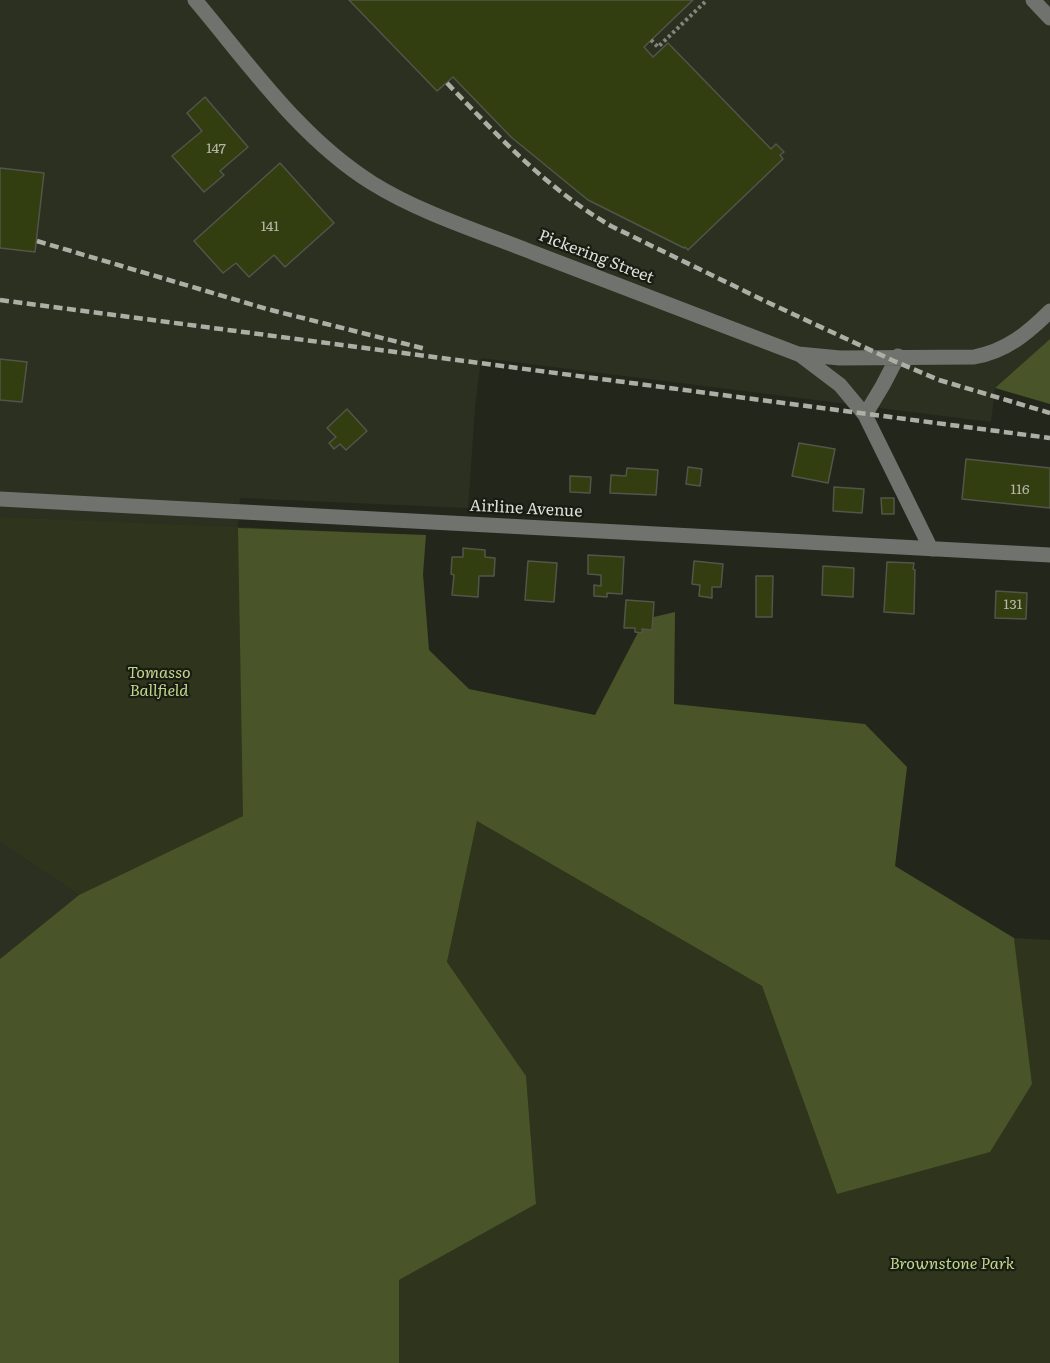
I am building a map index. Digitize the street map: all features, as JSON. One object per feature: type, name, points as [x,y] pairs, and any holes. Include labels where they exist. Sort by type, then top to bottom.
[{"type":"street","name":"Pickering Street","points":[[195,0],[276,98],[326,148],[371,183],[412,204],[798,354],[840,358],[974,357],[993,353],[1019,338],[1050,311]]},
{"type":"street","points":[[1033,0],[1050,18]]},
{"type":"street","points":[[798,354],[840,385],[865,415],[931,549]]},
{"type":"street","points":[[865,415],[898,356]]},
{"type":"street","name":"Airline Avenue","points":[[0,499],[1050,555]]},
{"type":"path","points":[[651,40],[658,47],[707,0]]},
{"type":"shaded area","points":[[0,0],[1050,0],[1050,339],[995,388],[991,422],[481,358],[468,508],[240,498],[238,528],[0,517]]},
{"type":"shaded area","points":[[0,842],[79,895],[0,959]]},
{"type":"green space","points":[[1050,339],[1050,404],[995,388]]},
{"type":"green space","name":"Tomasso Ballfield","points":[[0,517],[349,532],[243,816],[79,895],[0,842]]},
{"type":"green space","points":[[238,528],[426,535],[423,574],[429,650],[469,689],[595,715],[645,619],[675,612],[674,704],[865,724],[907,767],[895,866],[1014,938],[1032,1084],[990,1152],[837,1194],[762,986],[477,821],[447,962],[526,1076],[536,1204],[399,1280],[399,1363],[0,1363],[0,959],[79,895],[243,816]]},
{"type":"green space","name":"Brownstone Park","points":[[477,821],[762,986],[837,1194],[1032,1084],[1014,938],[1050,940],[1050,1363],[399,1363],[399,1280],[536,1204],[526,1076],[447,962]]},
{"type":"building","points":[[349,0],[693,0],[644,47],[653,57],[668,43],[771,149],[776,144],[784,152],[780,155],[783,159],[688,250],[588,200],[511,137],[453,77],[437,91]]},
{"type":"building","points":[[205,97],[248,147],[220,171],[224,175],[204,192],[172,156],[202,131],[187,113]]},
{"type":"building","points":[[280,163],[334,223],[285,267],[274,255],[249,277],[236,263],[223,273],[194,241]]},
{"type":"building","points":[[0,168],[44,173],[35,252],[0,248]]},
{"type":"building","points":[[0,359],[27,362],[22,402],[0,400]]},
{"type":"building","points":[[347,409],[367,431],[346,450],[340,444],[334,449],[329,443],[336,437],[327,428]]},
{"type":"building","points":[[799,443],[835,449],[828,483],[792,476]]},
{"type":"building","points":[[966,459],[1050,468],[1050,508],[962,499]]},
{"type":"building","points":[[688,467],[702,469],[700,486],[686,484]]},
{"type":"building","points":[[627,468],[658,470],[656,495],[610,493],[611,475],[626,476]]},
{"type":"building","points":[[570,476],[591,477],[590,493],[570,492]]},
{"type":"building","points":[[834,487],[864,489],[862,513],[833,511]]},
{"type":"building","points":[[881,498],[894,498],[894,514],[882,514]]},
{"type":"building","points":[[463,548],[485,550],[485,557],[495,558],[494,576],[479,576],[478,597],[452,595],[454,575],[451,574],[452,557],[463,557]]},
{"type":"building","points":[[588,555],[624,557],[622,594],[607,593],[607,597],[594,596],[594,585],[601,586],[601,575],[588,574]]},
{"type":"building","points":[[528,561],[557,563],[554,602],[525,600]]},
{"type":"building","points":[[694,561],[723,564],[721,587],[712,587],[712,598],[699,596],[700,585],[692,584]]},
{"type":"building","points":[[887,562],[914,563],[914,614],[884,612]]},
{"type":"building","points":[[823,566],[854,568],[853,597],[822,595]]},
{"type":"building","points":[[756,576],[773,576],[772,617],[756,617]]},
{"type":"building","points":[[996,591],[1027,593],[1026,619],[995,618]]},
{"type":"building","points":[[626,600],[654,602],[652,630],[642,629],[642,633],[635,632],[635,628],[624,628]]},
{"type":"railway","points":[[447,83],[544,178],[611,226],[894,361],[939,380],[1050,413]]},
{"type":"railway","points":[[37,241],[267,309],[426,349]]},
{"type":"railway","points":[[0,300],[1050,438]]}]
